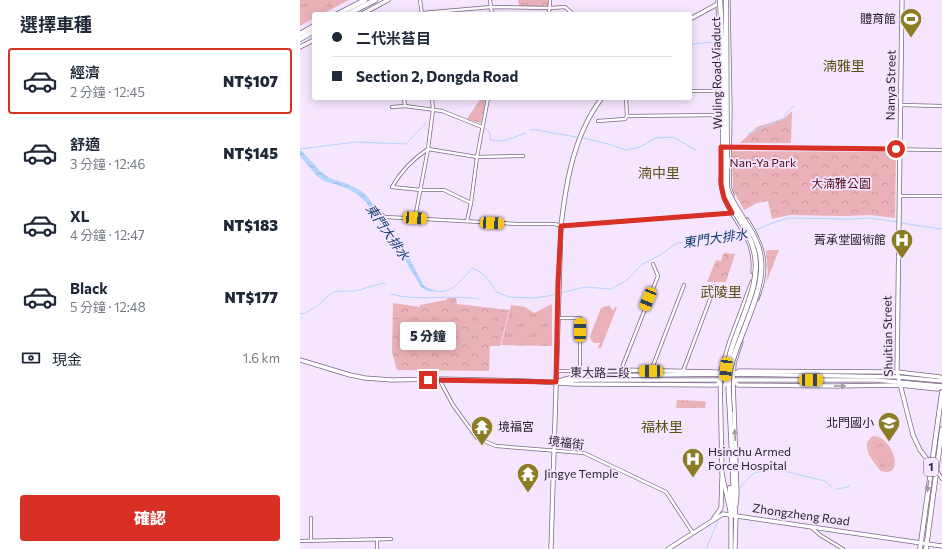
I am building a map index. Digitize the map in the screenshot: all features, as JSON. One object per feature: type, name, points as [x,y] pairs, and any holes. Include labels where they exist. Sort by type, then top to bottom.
[{"type":"highway","points":[[342,12],[365,0]]},
{"type":"highway","points":[[352,12],[375,0]]},
{"type":"highway","points":[[721,139],[725,125],[722,1]]},
{"type":"highway","name":"Wuling Road Viaduct","points":[[722,1],[727,182],[733,207],[754,236],[758,245],[762,266],[758,289],[731,367],[728,382],[733,515]]},
{"type":"highway","points":[[300,34],[312,27]]},
{"type":"highway","points":[[300,39],[312,33]]},
{"type":"highway","points":[[725,125],[730,139]]},
{"type":"highway","points":[[733,207],[755,243],[759,263],[758,277],[745,317],[735,329]]},
{"type":"highway","points":[[745,317],[746,330]]},
{"type":"main road","name":"1","points":[[920,549],[942,392]]},
{"type":"main road","name":"1","points":[[926,549],[942,429]]},
{"type":"street","points":[[366,12],[388,0]]},
{"type":"street","points":[[420,0],[422,12]]},
{"type":"street","points":[[490,0],[492,12]]},
{"type":"street","points":[[549,12],[550,0]]},
{"type":"street","name":"Nanya Street","points":[[899,218],[902,0]]},
{"type":"street","points":[[692,18],[722,1]]},
{"type":"street","points":[[722,1],[720,91],[721,184],[724,198],[748,226],[760,244],[764,264],[764,279],[762,286],[734,363],[733,380],[737,493],[733,515],[731,549]]},
{"type":"street","points":[[712,520],[721,508],[722,474],[720,374],[752,281],[753,264],[750,246],[736,212],[729,186],[730,139],[722,1]]},
{"type":"street","points":[[434,12],[491,7],[565,7],[571,12]]},
{"type":"street","points":[[300,47],[312,41]]},
{"type":"street","points":[[692,91],[720,91]]},
{"type":"street","points":[[404,100],[405,106]]},
{"type":"street","points":[[415,218],[428,149],[433,110],[432,100]]},
{"type":"street","points":[[467,221],[471,203],[476,157],[488,100]]},
{"type":"street","points":[[551,549],[561,226],[567,183],[575,153],[591,114],[601,100]]},
{"type":"street","points":[[626,100],[627,116]]},
{"type":"street","points":[[900,105],[942,106]]},
{"type":"street","points":[[392,107],[405,106],[442,111],[482,127]]},
{"type":"street","points":[[598,120],[625,119],[627,116],[721,115]]},
{"type":"street","points":[[721,147],[942,150]]},
{"type":"street","points":[[471,203],[444,190],[421,190],[392,187],[398,176],[416,157],[428,149],[476,157],[523,156]]},
{"type":"street","points":[[900,196],[942,196]]},
{"type":"street","points":[[380,214],[385,217],[518,224],[555,224],[561,226],[736,212]]},
{"type":"street","name":"Shuitian Street","points":[[899,218],[897,374],[913,436],[920,450],[927,459],[932,462]]},
{"type":"street","points":[[750,246],[760,244]]},
{"type":"street","points":[[621,370],[658,276],[653,264]]},
{"type":"street","points":[[651,371],[684,286]]},
{"type":"street","points":[[683,371],[715,286]]},
{"type":"street","points":[[558,318],[580,318],[580,371]]},
{"type":"street","points":[[300,360],[365,378],[392,380],[439,379],[556,382],[576,376],[734,374],[739,371],[897,374],[940,377],[942,380]]},
{"type":"street","name":"東大路二段","points":[[556,382],[587,372],[621,370],[717,372],[720,374]]},
{"type":"street","name":"東大路二段","points":[[557,371],[587,372]]},
{"type":"street","name":"境福街","points":[[439,379],[453,405],[477,438],[496,446],[584,453],[666,492],[693,534]]},
{"type":"street","points":[[720,380],[733,380],[738,385],[836,386],[899,383],[937,389],[942,386]]},
{"type":"street","name":"東大路二段","points":[[556,382],[574,384],[717,385],[720,380]]},
{"type":"street","points":[[932,462],[942,479]]},
{"type":"street","points":[[722,474],[733,515],[736,549]]},
{"type":"street","name":"Zhongzheng Road","points":[[668,549],[723,514],[942,546]]},
{"type":"street","points":[[311,518],[311,541]]},
{"type":"street","points":[[811,527],[820,535],[843,549]]},
{"type":"street","points":[[377,539],[377,549]]},
{"type":"street","points":[[300,541],[391,539]]},
{"type":"green space","points":[[300,0],[349,0],[326,12],[312,12],[312,19],[300,26]]},
{"type":"green space","points":[[518,0],[549,0],[548,6],[519,6]]},
{"type":"green space","points":[[480,100],[486,100],[481,123],[467,119]]},
{"type":"green space","points":[[792,111],[791,143],[740,143],[757,127],[785,118]]},
{"type":"green space","name":"大湳雅公園","points":[[732,151],[896,152],[895,218],[870,215],[789,215],[772,219],[768,201],[757,203],[744,210],[733,190]]},
{"type":"green space","points":[[779,250],[766,283],[768,273],[766,251]]},
{"type":"green space","points":[[724,253],[735,254],[726,282],[707,282],[716,260],[721,261]]},
{"type":"green space","points":[[448,298],[456,298],[457,304],[509,310],[500,346],[490,346],[489,371],[397,370],[392,352],[393,303],[420,307],[420,305],[446,300]]},
{"type":"green space","points":[[552,304],[552,346],[501,345],[511,305],[525,307],[534,313]]},
{"type":"green space","points":[[610,306],[613,311],[615,307],[617,307],[601,348],[598,348],[600,343],[594,343],[590,336],[601,308]]},
{"type":"green space","points":[[677,400],[706,402],[705,408],[676,408]]},
{"type":"green space","points":[[873,436],[880,438],[886,442],[891,449],[895,463],[893,469],[889,472],[881,471],[871,458],[867,449],[869,440]],"holes":[[[876,438],[886,446],[892,459],[892,466],[887,470],[881,468],[869,449],[870,442]]]},
{"type":"green space","points":[[876,438],[886,446],[892,459],[892,466],[887,470],[881,468],[869,449],[870,442]]},
{"type":"water","points":[[300,149],[321,172],[329,178],[360,190],[368,197],[404,248],[424,286],[435,292],[428,291],[421,287],[400,251],[366,202],[357,194],[344,187],[324,181],[318,177],[300,156]]},
{"type":"waterway","points":[[692,44],[716,42]]},
{"type":"waterway","points":[[748,134],[784,118],[788,111],[794,106]]},
{"type":"waterway","points":[[300,149],[356,142],[406,144],[426,123]]},
{"type":"waterway","points":[[485,128],[490,133],[490,140],[504,141],[526,133]]},
{"type":"waterway","points":[[531,130],[577,137]]},
{"type":"waterway","points":[[583,138],[626,150],[640,147],[656,138],[673,137],[696,150]]},
{"type":"waterway","name":"東門大排水","points":[[754,231],[788,218],[870,218],[898,222]]},
{"type":"waterway","name":"東門大排水","points":[[901,223],[942,229]]},
{"type":"waterway","name":"東門大排水","points":[[428,288],[435,291],[448,290],[463,279],[472,268],[479,271],[488,279],[496,292],[509,297],[534,298],[585,287],[611,289],[626,281],[641,265],[662,254],[677,243],[744,236]]},
{"type":"waterway","points":[[300,313],[304,314],[320,304],[325,298],[334,292],[356,291],[383,283],[386,284]]},
{"type":"waterway","points":[[390,294],[423,298],[457,297],[479,299]]},
{"type":"waterway","points":[[741,487],[754,473],[768,470],[784,471],[825,481],[832,487]]},
{"type":"waterway","points":[[836,489],[848,487],[849,485]]},
{"type":"waterway","points":[[706,549],[718,521]]},
{"type":"place","name":"體育館","points":[[911,38]]},
{"type":"place","name":"菁承堂國術館","points":[[902,260]]},
{"type":"place","name":"北門國小","points":[[889,442]]},
{"type":"place","name":"境福宮","points":[[482,446]]},
{"type":"place","name":"Hsinchu Armed Force Hospital","points":[[693,478]]},
{"type":"place","name":"Jingye Temple","points":[[528,494]]},
{"type":"district","name":"湳雅里","points":[[844,66]]},
{"type":"district","name":"湳中里","points":[[659,173]]},
{"type":"district","name":"武陵里","points":[[721,292]]},
{"type":"district","name":"福林里","points":[[662,427]]},
{"type":"route","points":[[428,380],[556,382],[561,226],[732,213],[722,191],[721,147],[896,149]]},
{"type":"park label","name":"Nan-Ya Park","points":[[763,163]]}]
